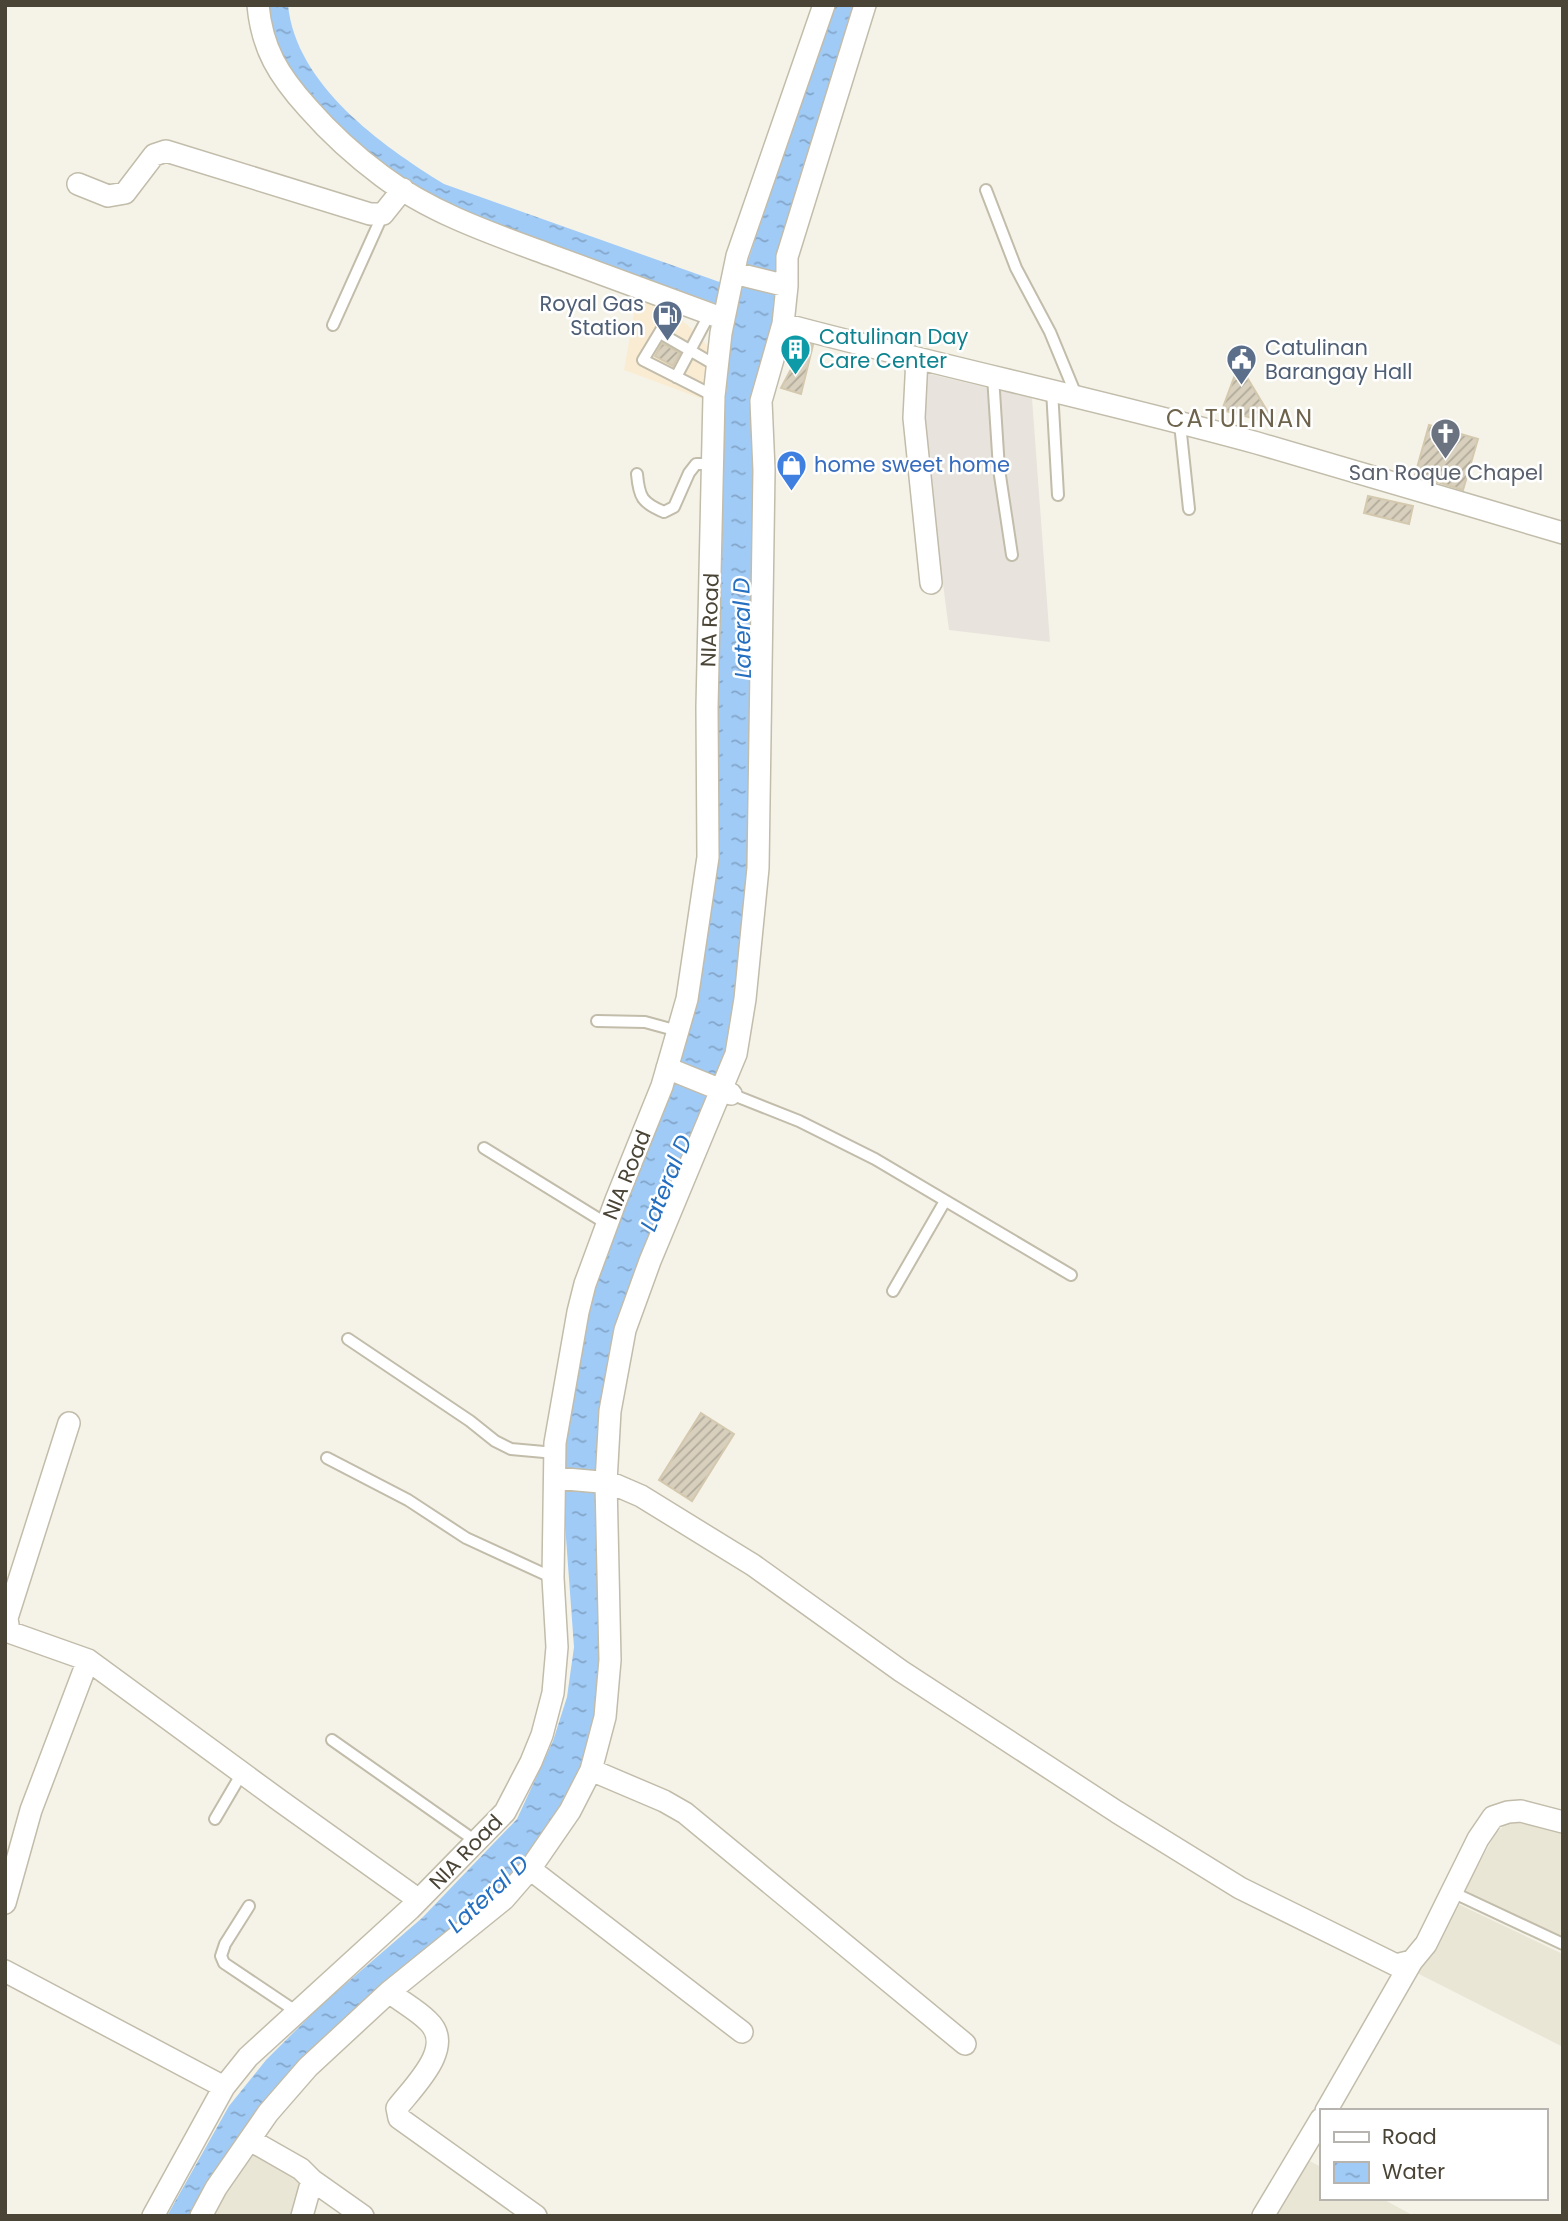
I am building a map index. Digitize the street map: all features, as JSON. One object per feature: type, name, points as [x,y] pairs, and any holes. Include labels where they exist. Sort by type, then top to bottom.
[{"type":"street","points":[[258,5],[260,26],[271,60],[290,88],[330,133],[383,177],[432,206],[497,236],[678,302],[728,296],[781,284]]},
{"type":"street","name":"NIA Road","points":[[153,2216],[224,2087],[248,2057],[419,1900],[505,1812],[542,1735],[554,1693],[556,1647],[553,1578],[559,1479],[555,1443],[578,1312],[585,1284],[607,1224],[672,1070],[678,1031],[687,999],[708,857],[707,707],[714,396],[728,296],[737,256],[824,5]]},
{"type":"street","points":[[201,2216],[216,2188],[268,2113],[308,2067],[389,1992],[504,1899],[530,1869],[570,1811],[592,1770],[605,1717],[610,1660],[602,1482],[610,1410],[625,1330],[650,1261],[723,1091],[736,1054],[745,999],[758,868],[763,511],[761,401],[783,324],[781,284],[787,257],[865,5]]},
{"type":"street","points":[[78,184],[108,196],[125,194],[154,155],[166,151],[370,214],[383,214],[403,189]]},
{"type":"street","points":[[783,324],[1255,443],[1563,533]]},
{"type":"street","points":[[917,358],[914,418],[931,583]]},
{"type":"street","points":[[672,1070],[723,1091]]},
{"type":"street","points":[[69,1423],[7,1618],[9,1632],[88,1660],[419,1900]]},
{"type":"street","points":[[559,1479],[602,1482],[641,1496],[753,1565],[901,1671],[1240,1888],[1396,1965],[1412,1961]]},
{"type":"street","points":[[5,1903],[31,1810],[88,1660]]},
{"type":"street","points":[[592,1770],[685,1813],[965,2044]]},
{"type":"street","points":[[1327,2109],[1412,1961],[1426,1944],[1478,1839],[1493,1817],[1521,1811],[1563,1822]]},
{"type":"street","points":[[530,1869],[742,2032]]},
{"type":"street","points":[[5,1971],[224,2087]]},
{"type":"street","points":[[389,1992],[429,2021],[438,2032],[439,2048],[427,2070],[397,2108],[399,2118],[536,2216]]},
{"type":"street","points":[[1263,2216],[1320,2121]]},
{"type":"street","points":[[250,2140],[301,2169],[312,2180],[363,2216]]},
{"type":"street","points":[[302,2216],[312,2180]]},
{"type":"lane","points":[[986,190],[1016,268],[1050,332],[1077,397]]},
{"type":"lane","points":[[333,326],[383,214]]},
{"type":"lane","points":[[676,377],[690,350],[728,296]]},
{"type":"lane","points":[[678,302],[643,360],[714,396]]},
{"type":"lane","points":[[660,332],[717,366]]},
{"type":"lane","points":[[993,376],[999,469],[1012,555]]},
{"type":"lane","points":[[1052,390],[1058,495]]},
{"type":"lane","points":[[1180,424],[1189,509]]},
{"type":"lane","points":[[637,474],[639,492],[648,506],[664,512],[674,507],[689,472],[696,464],[714,464]]},
{"type":"lane","points":[[597,1021],[645,1022],[678,1031]]},
{"type":"lane","points":[[723,1091],[799,1121],[876,1160],[1071,1275]]},
{"type":"lane","points":[[484,1148],[607,1224]]},
{"type":"lane","points":[[893,1291],[945,1200]]},
{"type":"lane","points":[[348,1339],[470,1421],[495,1441],[511,1449],[555,1453]]},
{"type":"lane","points":[[327,1458],[408,1500],[466,1538],[553,1578]]},
{"type":"lane","points":[[332,1740],[477,1842]]},
{"type":"lane","points":[[215,1819],[242,1773]]},
{"type":"lane","points":[[1452,1892],[1563,1944]]},
{"type":"lane","points":[[249,1906],[225,1944],[221,1956],[224,1963],[297,2011]]},
{"type":"shaded area","name":"Royal Gas Station","points":[[637,296],[675,314],[711,350],[705,400],[624,370]]},
{"type":"shaded area","points":[[921,372],[1032,398],[1050,642],[949,630],[920,408]]},
{"type":"shaded area","points":[[1520,1819],[1563,1828],[1563,1941],[1464,1890],[1496,1833],[1507,1823]]},
{"type":"shaded area","points":[[1456,1903],[1563,1954],[1563,2047],[1415,1972]]},
{"type":"shaded area","points":[[251,2150],[303,2180],[294,2216],[210,2216]]},
{"type":"shaded area","points":[[1306,2159],[1320,2166],[1320,2200],[1385,2200],[1414,2216],[1272,2216]]},
{"type":"water","name":"Lateral D","points":[[265,5],[288,5],[294,34],[307,61],[324,87],[345,110],[394,151],[444,184],[742,290],[747,264],[833,5],[859,5],[775,272],[775,328],[754,553],[750,869],[742,969],[724,1067],[617,1328],[603,1687],[586,1762],[564,1808],[531,1854],[481,1907],[298,2066],[248,2122],[190,2216],[167,2216],[229,2106],[266,2060],[320,2006],[422,1918],[517,1819],[553,1741],[567,1697],[574,1647],[561,1443],[586,1315],[605,1256],[685,1048],[698,993],[717,765],[723,428],[731,337],[737,311],[505,228],[435,200],[389,171],[335,124],[296,81],[280,57]]},
{"type":"building","points":[[662,343],[680,353],[673,366],[655,356]]},
{"type":"building","name":"Catulinan Day Care Center","points":[[805,343],[813,345],[801,394],[781,388]]},
{"type":"building","name":"Catulinan Barangay Hall","points":[[1239,364],[1275,424],[1222,410]]},
{"type":"building","name":"San Roque Chapel","points":[[1429,425],[1478,439],[1463,490],[1415,475]]},
{"type":"building","points":[[1368,496],[1413,506],[1409,524],[1364,513]]},
{"type":"building","points":[[701,1413],[734,1434],[692,1501],[659,1480]]},
{"type":"place","name":"Royal Gas Station","points":[[667,343]]},
{"type":"place","name":"Catulinan Day Care Center","points":[[796,376]]},
{"type":"place","name":"Catulinan Barangay Hall","points":[[1242,387]]},
{"type":"place","name":"San Roque Chapel","points":[[1446,460]]},
{"type":"place","name":"home sweet home","points":[[791,492]]},
{"type":"district","name":"CATULINAN","points":[[1240,419]]}]
